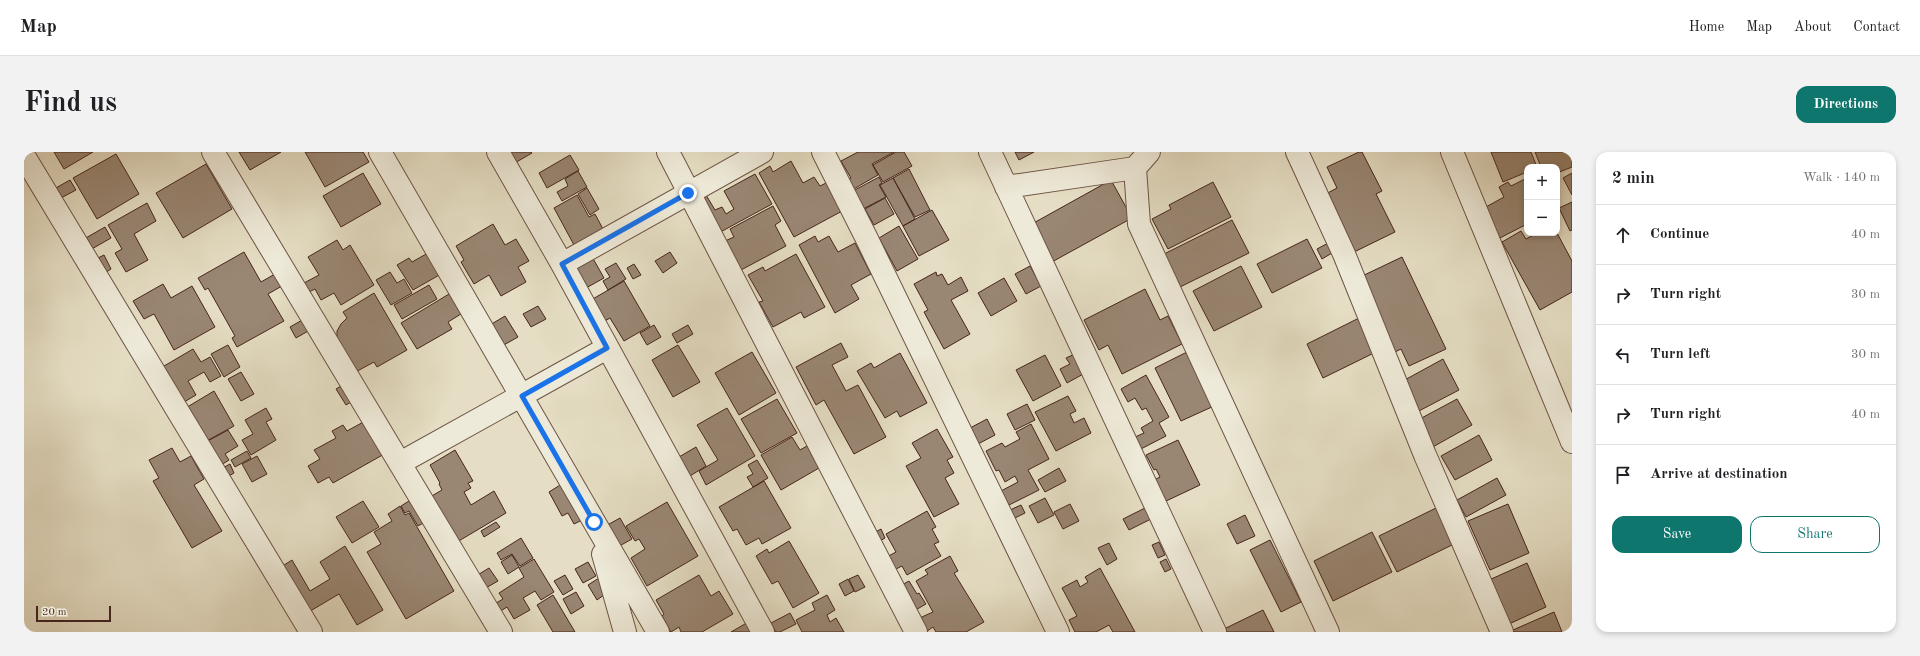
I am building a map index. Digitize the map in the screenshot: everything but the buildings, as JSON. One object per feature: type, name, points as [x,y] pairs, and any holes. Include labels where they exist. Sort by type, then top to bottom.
[{"type":"street","points":[[213,152],[501,632]]},
{"type":"street","points":[[380,152],[658,632]]},
{"type":"street","points":[[498,152],[562,264],[763,632]]},
{"type":"street","points":[[668,152],[916,632]]},
{"type":"street","points":[[562,264],[762,152]]},
{"type":"street","points":[[823,152],[866,237],[1058,632]]},
{"type":"street","points":[[990,152],[1215,632]]},
{"type":"street","points":[[1006,187],[1134,168],[1149,152]]},
{"type":"street","points":[[1297,152],[1344,254],[1425,455],[1502,632]]},
{"type":"street","points":[[1452,152],[1572,442]]},
{"type":"street","points":[[24,156],[311,632]]},
{"type":"street","points":[[1134,168],[1139,224],[1328,632]]},
{"type":"street","points":[[400,463],[607,348]]},
{"type":"street","points":[[594,522],[625,632]]},
{"type":"route","points":[[594,522],[522,396],[607,348],[562,264],[688,193]]}]
